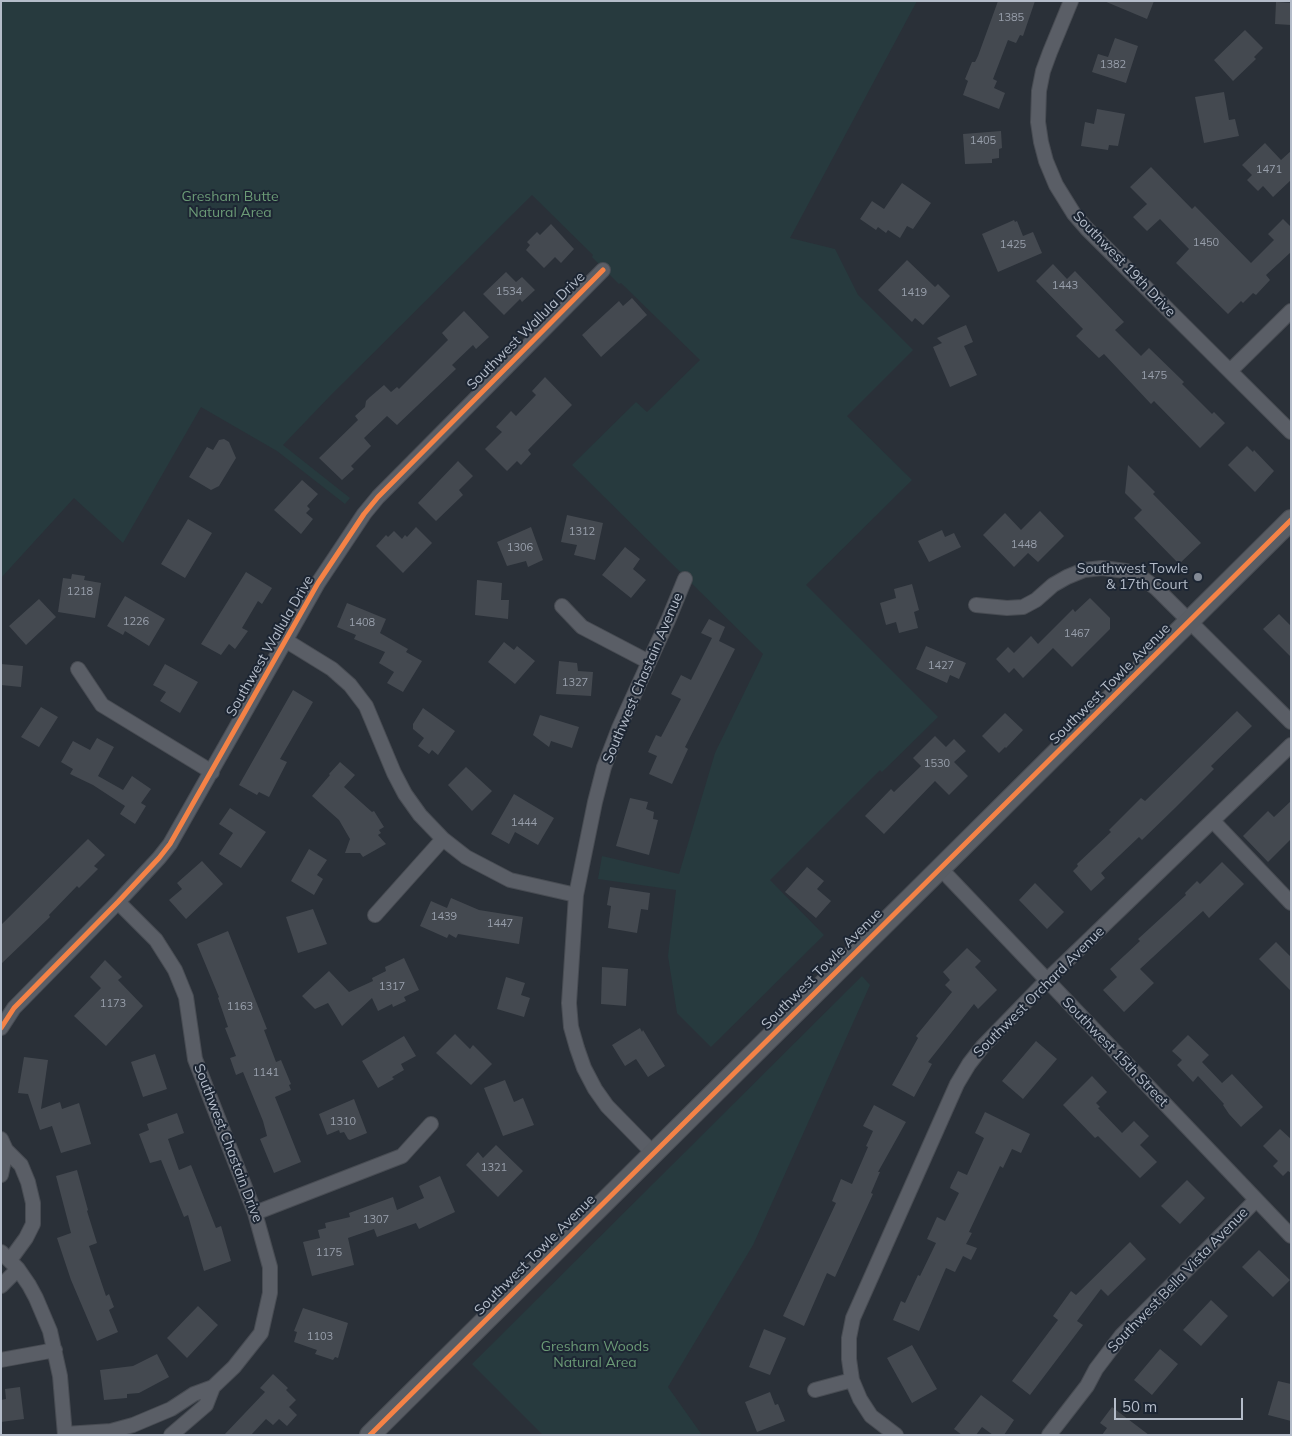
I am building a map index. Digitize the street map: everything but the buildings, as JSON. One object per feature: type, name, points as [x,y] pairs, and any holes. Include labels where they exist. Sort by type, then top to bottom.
[{"type":"main road","name":"Southwest Towle Avenue","points":[[370,1435],[1291,520]]},
{"type":"street","name":"Southwest 19th Drive","points":[[1071,1],[1043,71],[1039,91],[1038,122],[1041,142],[1053,180],[1062,198],[1087,229],[1291,432]]},
{"type":"street","name":"Southwest Wallula Drive","points":[[1,1028],[14,1008],[118,902],[170,844],[285,640],[342,545],[364,514],[378,497],[603,270]]},
{"type":"street","points":[[1230,371],[1291,311]]},
{"type":"street","points":[[976,605],[1023,608],[1036,600],[1053,585],[1084,570],[1102,568],[1126,571],[1142,577],[1156,588],[1291,722]]},
{"type":"street","name":"Southwest Chastain Avenue","points":[[654,1153],[607,1106],[595,1089],[584,1068],[577,1048],[571,1027],[569,1003],[576,896],[595,802],[604,768],[619,728],[685,579]]},
{"type":"street","points":[[562,606],[582,627],[649,662]]},
{"type":"street","points":[[285,640],[332,670],[350,685],[366,706],[394,773],[405,794],[442,840],[466,857],[510,880],[576,896]]},
{"type":"street","points":[[78,669],[102,705],[212,772]]},
{"type":"street","name":"Southwest Orchard Avenue","points":[[896,1435],[871,1416],[860,1399],[852,1380],[848,1359],[848,1338],[853,1318],[958,1084],[969,1064],[983,1046],[1047,980],[1291,745]]},
{"type":"street","points":[[1213,822],[1291,903]]},
{"type":"street","points":[[374,915],[442,840]]},
{"type":"street","name":"Southwest 15th Street","points":[[940,868],[1291,1236]]},
{"type":"street","name":"Southwest Chastain Drive","points":[[118,902],[156,940],[175,970],[186,997],[195,1059],[255,1213],[270,1267],[270,1292],[261,1333],[250,1348],[213,1387],[206,1405],[171,1435]]},
{"type":"street","points":[[255,1213],[402,1156],[431,1124]]},
{"type":"street","points":[[1,1175],[4,1145]]},
{"type":"street","points":[[1,1286],[10,1260],[26,1238],[33,1224],[33,1203],[28,1182],[21,1165],[4,1145]]},
{"type":"street","name":"Southwest Bella Vista Avenue","points":[[1049,1435],[1087,1386],[1096,1369],[1121,1336],[1256,1200]]},
{"type":"street","points":[[10,1260],[36,1298],[55,1350],[60,1376],[65,1435]]},
{"type":"street","points":[[1,1360],[55,1350]]},
{"type":"street","points":[[816,1390],[852,1380]]},
{"type":"street","name":"Southwest Chastain Drive","points":[[65,1435],[111,1431],[134,1425],[171,1409],[194,1394],[213,1387]]},
{"type":"green space","name":"Gresham Butte Natural Area","points":[[1,1],[917,1],[790,238],[835,249],[858,295],[913,350],[847,416],[912,480],[806,585],[938,717],[882,772],[880,770],[770,880],[824,935],[711,1047],[677,1013],[668,956],[676,890],[598,879],[602,856],[679,874],[715,753],[763,654],[572,465],[636,402],[647,412],[700,360],[621,283],[619,284],[592,257],[593,255],[532,195],[283,445],[350,498],[345,504],[277,451],[201,407],[123,543],[74,498],[1,578]]},
{"type":"green space","name":"Gresham Woods Natural Area","points":[[862,976],[870,985],[753,1245],[668,1387],[702,1435],[543,1435],[472,1364]]},
{"type":"cycle path","points":[[1,1028],[14,1008],[118,902],[170,844],[318,583],[364,514],[378,497],[603,270]]},
{"type":"cycle path","points":[[370,1435],[1291,520]]},
{"type":"place","name":"Southwest Towle & 17th Court","points":[[1198,577]]}]
